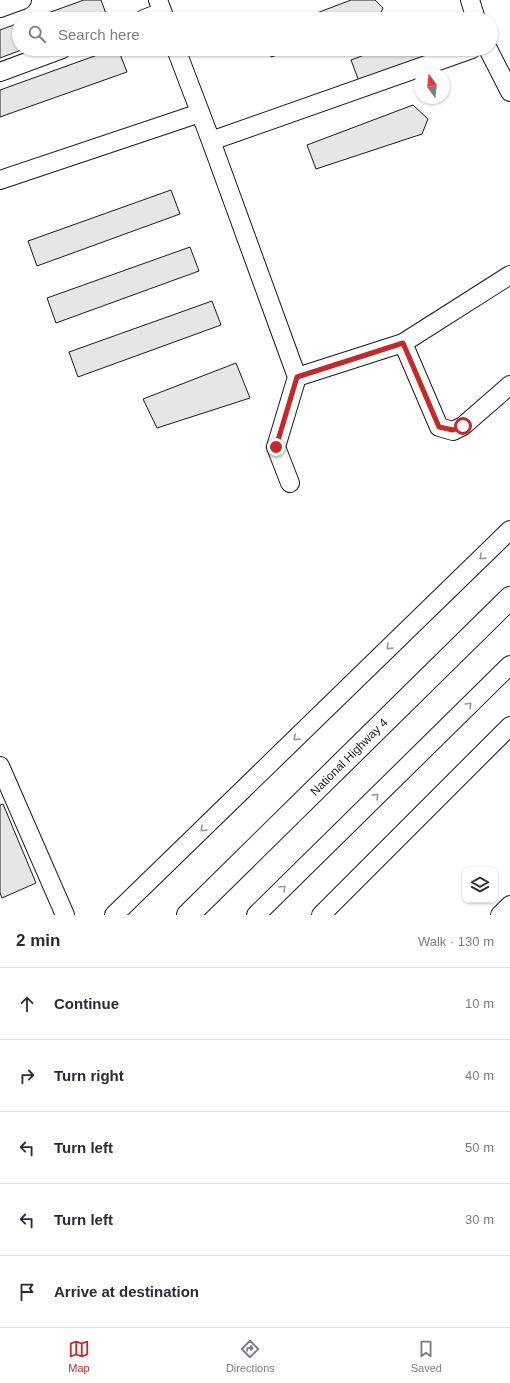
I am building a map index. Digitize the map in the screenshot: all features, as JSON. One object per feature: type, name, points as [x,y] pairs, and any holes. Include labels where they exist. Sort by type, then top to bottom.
[{"type":"highway","name":"National Highway 4","points":[[188,915],[510,598]]},
{"type":"street","points":[[0,8],[22,0]]},
{"type":"street","points":[[470,0],[474,12]]},
{"type":"street","points":[[0,72],[43,56]]},
{"type":"street","points":[[179,56],[297,377],[276,447],[290,483]]},
{"type":"street","points":[[211,141],[452,56]]},
{"type":"street","points":[[492,56],[510,92]]},
{"type":"street","points":[[0,180],[200,113]]},
{"type":"street","points":[[297,377],[403,343],[510,275]]},
{"type":"street","points":[[403,343],[439,427],[453,430],[463,426],[510,385]]},
{"type":"street","points":[[114,915],[510,530]]},
{"type":"street","points":[[256,915],[510,665]]},
{"type":"street","points":[[321,915],[510,726]]},
{"type":"street","points":[[0,766],[65,915]]},
{"type":"street","points":[[500,915],[510,905]]},
{"type":"building","points":[[84,0],[101,0],[105,12],[51,12]]},
{"type":"building","points":[[351,0],[375,0],[383,8],[381,12],[319,12]]},
{"type":"building","points":[[12,26],[12,54],[0,58],[0,30]]},
{"type":"building","points":[[95,56],[121,56],[127,72],[0,117],[0,90]]},
{"type":"building","points":[[362,56],[444,56],[360,84],[351,60]]},
{"type":"building","points":[[413,105],[428,119],[422,134],[316,169],[307,145]]},
{"type":"building","points":[[171,190],[180,214],[37,266],[28,241]]},
{"type":"building","points":[[190,247],[199,271],[56,323],[47,298]]},
{"type":"building","points":[[212,301],[221,325],[78,377],[69,352]]},
{"type":"building","points":[[236,363],[250,398],[157,428],[143,399]]},
{"type":"building","points":[[3,804],[36,883],[2,898],[0,893],[0,805]]},
{"type":"route","points":[[276,447],[290,396],[297,377],[403,343],[439,427],[453,430],[463,426]]}]
